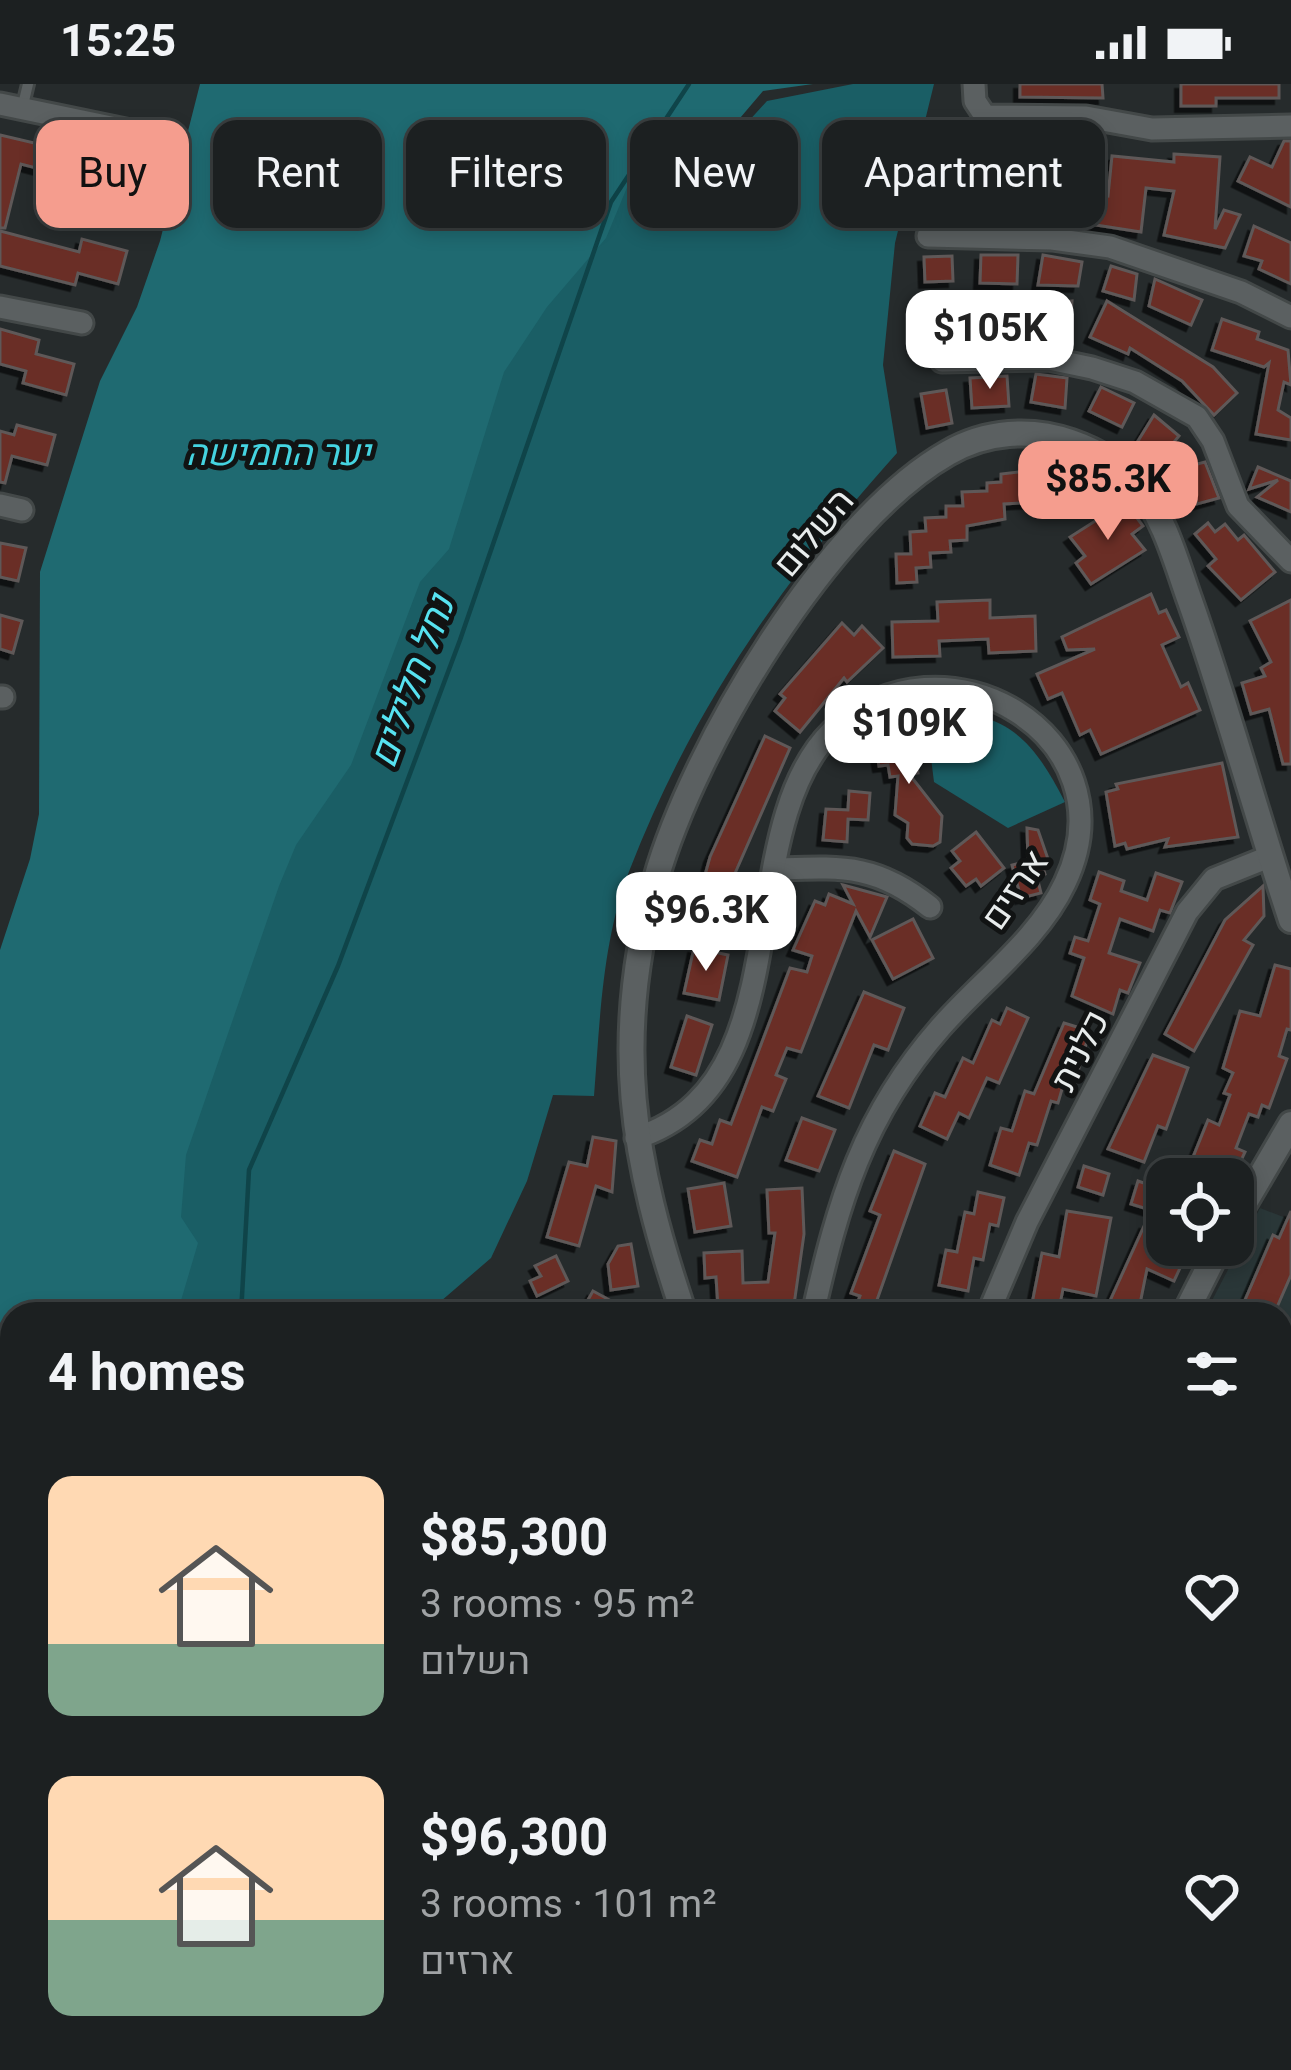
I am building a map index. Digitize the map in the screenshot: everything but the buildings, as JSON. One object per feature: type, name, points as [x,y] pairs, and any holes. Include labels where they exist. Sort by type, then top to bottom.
[{"type":"street","points":[[974,84],[975,101],[985,116],[1006,119],[1086,116],[1153,129],[1291,126]]},
{"type":"street","points":[[11,107],[75,120]]},
{"type":"street","points":[[928,236],[1052,239],[1110,248],[1241,292],[1291,317]]},
{"type":"street","points":[[0,308],[82,323]]},
{"type":"street","points":[[942,361],[1049,359],[1136,382],[1197,417],[1213,441],[1238,506],[1291,561]]},
{"type":"street","name":"השלום","points":[[680,1302],[650,1209],[636,1138],[630,1030],[656,880],[676,824],[747,686],[817,580],[891,495],[952,450],[1018,433],[1055,436],[1119,466],[1140,488],[1162,525],[1223,694],[1291,920]]},
{"type":"street","name":"ארזים","points":[[636,1138],[683,1118],[722,1066],[745,1009],[795,790],[831,732],[889,697],[939,686],[996,700],[1047,739],[1077,780],[1082,837],[1060,893],[913,1061],[876,1118],[842,1193],[816,1302]]},
{"type":"street","name":"כלנית","points":[[993,1302],[1027,1222],[1187,912],[1214,878],[1271,856]]},
{"type":"street","points":[[777,869],[846,867],[880,874],[930,907]]},
{"type":"street","points":[[1254,1187],[1291,1124]]},
{"type":"street","points":[[1192,1302],[1210,1266]]},
{"type":"lane","points":[[11,107],[28,84]]},
{"type":"shaded area","points":[[853,84],[934,84],[925,120],[822,120],[822,228],[899,228],[883,365],[897,453],[816,549],[744,649],[655,810],[613,924],[594,1096],[553,1095],[527,1181],[491,1258],[440,1302],[158,1302],[166,1214],[261,892],[513,348],[591,228],[606,228],[606,204],[630,167],[630,228],[798,228],[798,120],[750,120],[767,101]]},
{"type":"shaded area","points":[[925,709],[975,715],[1011,730],[1039,758],[1065,802],[1008,828],[934,782]]},
{"type":"shaded area","points":[[1260,1208],[1291,1220],[1291,1302],[1211,1302],[1230,1266],[1254,1266],[1254,1220]]},
{"type":"green space","name":"יער החמישה","points":[[200,84],[813,84],[763,91],[738,120],[630,120],[630,180],[606,238],[547,307],[504,372],[449,549],[420,582],[351,765],[296,845],[279,886],[186,1155],[181,1217],[198,1243],[181,1302],[0,1302],[0,950],[30,859],[39,814],[40,572],[100,381],[137,307],[163,228],[189,228],[189,127]]},
{"type":"waterway","name":"נחל חלילים","points":[[242,1302],[249,1170],[338,966],[460,640],[611,202],[689,84]]}]
